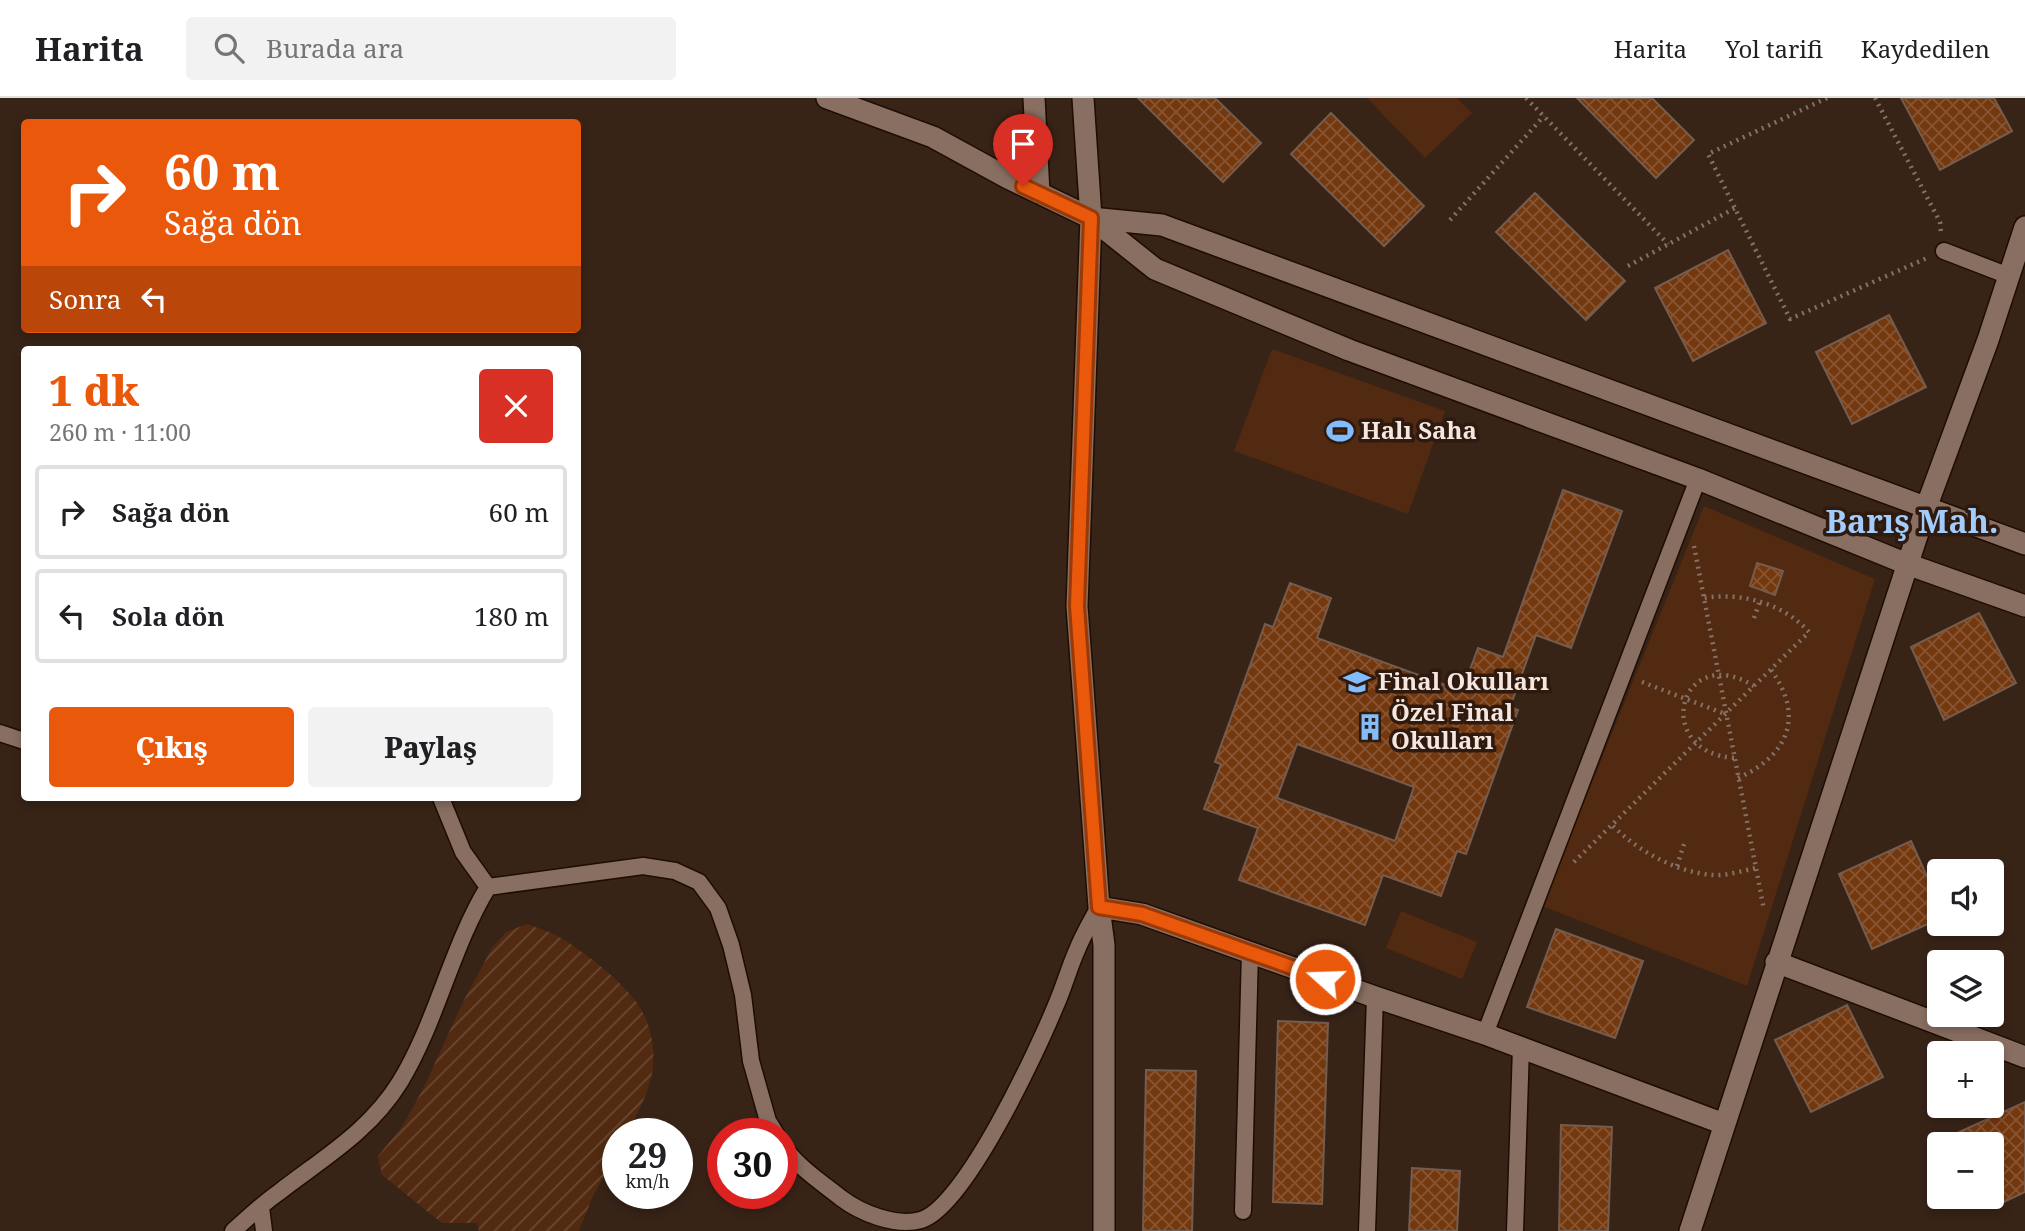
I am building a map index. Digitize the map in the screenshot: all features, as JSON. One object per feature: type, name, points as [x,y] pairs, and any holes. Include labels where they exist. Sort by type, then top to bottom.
[{"type":"street","points":[[827,98],[933,137],[1091,218],[1156,269],[1349,350],[1698,479],[1907,564],[2025,606]]},
{"type":"street","points":[[1034,98],[1039,193]]},
{"type":"street","points":[[1083,98],[1091,218],[1077,606],[1104,945],[1104,1231]]},
{"type":"street","points":[[1091,218],[1162,225],[2025,544]]},
{"type":"street","points":[[1689,1231],[1907,564],[1988,340],[2025,227]]},
{"type":"street","points":[[1099,907],[1142,914],[1485,1034],[1724,1124]]},
{"type":"street","points":[[1776,962],[2025,1057]]},
{"type":"lane","points":[[1944,251],[2009,276]]},
{"type":"lane","points":[[1485,1034],[1698,479]]},
{"type":"lane","points":[[0,733],[21,740]]},
{"type":"lane","points":[[442,801],[463,852],[488,887]]},
{"type":"lane","points":[[488,887],[643,866],[675,871],[699,882],[718,908],[732,945],[743,995],[751,1061],[767,1118]]},
{"type":"lane","points":[[233,1231],[356,1135],[398,1085],[412,1060],[468,923],[488,887]]},
{"type":"lane","points":[[798,1162],[857,1210],[891,1220],[922,1220],[947,1202],[979,1156],[1014,1093],[1099,907]]},
{"type":"lane","points":[[1243,1210],[1250,952]]},
{"type":"lane","points":[[1367,1231],[1375,997]]},
{"type":"lane","points":[[1515,1231],[1521,1047]]},
{"type":"lane","points":[[261,1207],[264,1231]]},
{"type":"path","points":[[1526,98],[1668,244]]},
{"type":"path","points":[[1827,98],[1708,154],[1790,319],[1944,251],[1940,222],[1875,98]]},
{"type":"path","points":[[1450,220],[1544,116]]},
{"type":"path","points":[[1628,266],[1735,208]]},
{"type":"path","points":[[1687,509],[1764,910]]},
{"type":"path","points":[[1566,870],[1809,632],[1789,614],[1760,601],[1729,596],[1703,598]]},
{"type":"path","points":[[1754,618],[1760,601]]},
{"type":"path","points":[[1738,778],[1755,771],[1768,761],[1779,749],[1786,734],[1790,719],[1788,706],[1771,670]]},
{"type":"path","points":[[1734,758],[1708,752],[1696,744],[1688,733],[1684,720],[1686,699],[1700,680],[1718,674],[1741,678],[1754,686]]},
{"type":"path","points":[[1623,675],[1726,715]]},
{"type":"path","points":[[1613,826],[1647,852],[1677,866],[1714,875],[1756,867]]},
{"type":"path","points":[[1677,866],[1684,844]]},
{"type":"shaded area","points":[[1367,98],[1457,98],[1472,113],[1425,158]]},
{"type":"shaded area","name":"Halı Saha","points":[[1272,349],[1445,411],[1408,514],[1234,451]]},
{"type":"shaded area","points":[[1704,506],[1875,579],[1747,986],[1542,906]]},
{"type":"shaded area","points":[[1401,911],[1477,942],[1462,979],[1386,948]]},
{"type":"shaded area","points":[[527,924],[566,941],[589,957],[633,997],[647,1021],[653,1044],[651,1077],[635,1118],[602,1118],[602,1180],[579,1231],[479,1231],[477,1223],[442,1223],[382,1175],[378,1156],[402,1127],[423,1089],[463,1002],[492,948],[506,932]]},
{"type":"building","points":[[1138,98],[1215,98],[1261,143],[1223,182]]},
{"type":"building","points":[[1577,98],[1652,98],[1694,140],[1656,178]]},
{"type":"building","points":[[1901,98],[1994,98],[2012,131],[1940,170]]},
{"type":"building","points":[[1331,113],[1424,206],[1384,246],[1291,154]]},
{"type":"building","points":[[1535,193],[1625,281],[1586,320],[1496,232]]},
{"type":"building","points":[[1728,250],[1766,323],[1693,361],[1655,288]]},
{"type":"building","points":[[1889,315],[1926,387],[1852,424],[1816,352]]},
{"type":"building","name":"Özel Final Okulları","points":[[1563,490],[1622,511],[1571,648],[1536,635],[1510,707],[1518,710],[1466,854],[1457,851],[1441,896],[1383,875],[1365,925],[1239,880],[1258,828],[1204,809],[1221,764],[1215,762],[1265,624],[1273,627],[1290,583],[1331,598],[1317,638],[1462,691],[1478,648],[1503,657]],"holes":[[[1297,744],[1414,787],[1395,841],[1277,798]]]},
{"type":"building","points":[[1757,563],[1783,571],[1775,595],[1750,586]]},
{"type":"building","points":[[1979,613],[2016,683],[1944,720],[1911,647]]},
{"type":"building","points":[[1911,841],[1927,876],[1927,924],[1872,949],[1839,874]]},
{"type":"building","points":[[1556,929],[1643,961],[1615,1038],[1527,1007]]},
{"type":"building","points":[[1847,1005],[1883,1077],[1811,1112],[1775,1040]]},
{"type":"building","points":[[1278,1021],[1328,1023],[1322,1204],[1273,1202]]},
{"type":"building","points":[[1146,1070],[1196,1071],[1192,1231],[1143,1231]]},
{"type":"building","points":[[2025,1102],[2025,1192],[2004,1202],[2004,1132],[1959,1132],[1990,1118],[2004,1118],[2004,1112]]},
{"type":"building","points":[[1561,1125],[1612,1127],[1608,1231],[1559,1231]]},
{"type":"building","points":[[1412,1168],[1460,1171],[1457,1231],[1409,1231]]},
{"type":"place","name":"Halı Saha","points":[[1340,431]]},
{"type":"place","name":"Final Okulları","points":[[1357,682]]},
{"type":"place","name":"Özel Final Okulları","points":[[1370,727]]},
{"type":"district","name":"Barış Mah.","points":[[1912,522]]},
{"type":"route","points":[[1023,186],[1091,218],[1077,606],[1099,907],[1142,914],[1325,979]]}]
